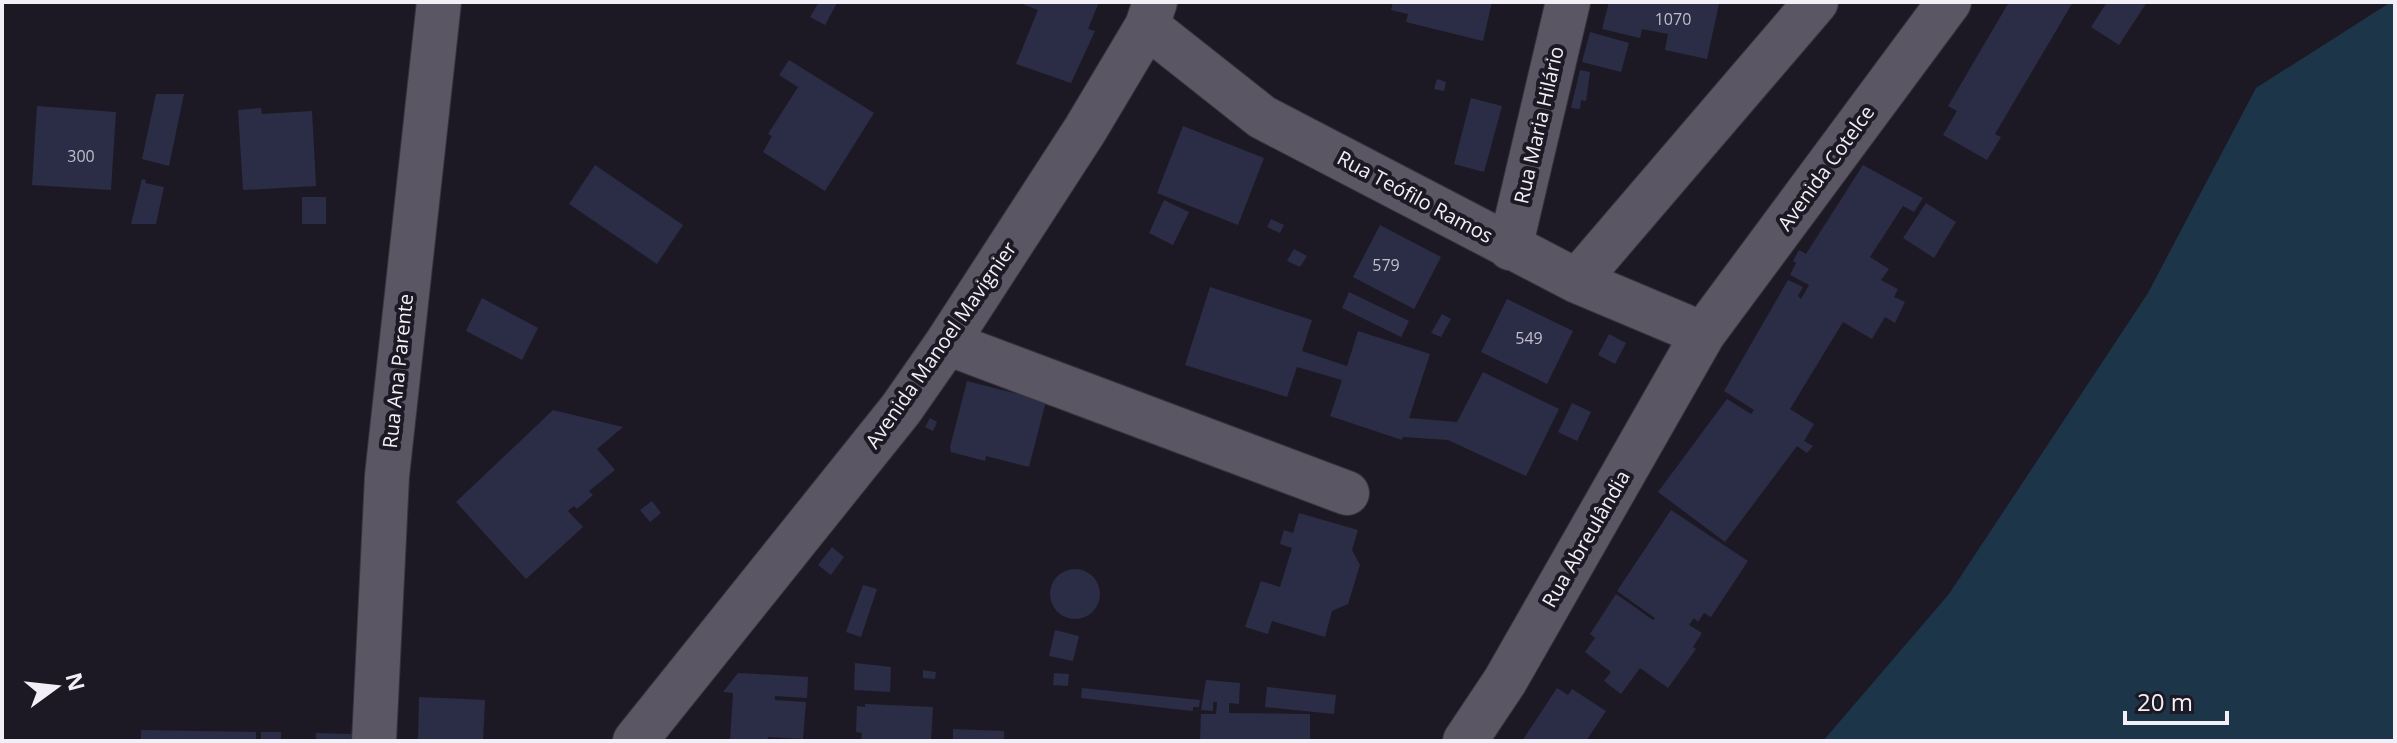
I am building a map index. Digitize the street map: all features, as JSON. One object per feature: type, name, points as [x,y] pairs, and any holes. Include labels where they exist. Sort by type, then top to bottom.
[{"type":"street","name":"Rua Ana Parente","points":[[374,741],[387,476],[439,2]]},
{"type":"street","name":"Rua Maria Hilário","points":[[1510,248],[1568,2]]},
{"type":"street","points":[[1577,281],[1816,2]]},
{"type":"street","name":"Avenida Cotelce","points":[[1703,334],[1949,2]]},
{"type":"street","name":"Rua Teófilo Ramos","points":[[1151,14],[1262,117],[1577,281],[1703,334]]},
{"type":"street","name":"Avenida Manoel Mavignier","points":[[635,741],[901,409],[1085,130],[1151,14]]},
{"type":"street","name":"Rua Abreulândia","points":[[1465,741],[1505,681],[1703,334]]},
{"type":"street","points":[[947,343],[1347,493]]},
{"type":"water","points":[[2395,2],[2395,741],[1823,741],[1949,594],[2148,293],[2256,88]]},
{"type":"building","points":[[819,2],[837,3],[825,25],[810,17]]},
{"type":"building","points":[[1017,2],[1099,2],[1088,29],[1095,31],[1071,83],[1016,64],[1038,10]]},
{"type":"building","points":[[1393,2],[1492,2],[1483,41],[1406,22],[1408,14],[1391,10]]},
{"type":"building","points":[[1609,2],[1719,4],[1707,59],[1665,50],[1668,34],[1642,29],[1640,38],[1602,29]]},
{"type":"building","points":[[2009,2],[2073,2],[1995,134],[2001,137],[1987,160],[1943,135],[1957,111],[1948,106]]},
{"type":"building","points":[[2107,2],[2147,2],[2119,45],[2091,27]]},
{"type":"building","points":[[1590,32],[1629,43],[1621,72],[1582,62]]},
{"type":"building","points":[[789,60],[874,113],[825,191],[763,152],[772,136],[768,134],[798,87],[779,75]]},
{"type":"building","points":[[1580,70],[1590,72],[1586,101],[1581,100],[1580,109],[1571,108]]},
{"type":"building","points":[[1437,79],[1446,82],[1444,91],[1434,89]]},
{"type":"building","points":[[156,94],[184,94],[169,166],[142,159]]},
{"type":"building","points":[[1471,98],[1502,106],[1484,172],[1454,164]]},
{"type":"building","points":[[37,106],[116,112],[111,190],[32,185]]},
{"type":"building","points":[[261,108],[262,114],[312,111],[316,186],[243,190],[238,110]]},
{"type":"building","points":[[1183,126],[1264,158],[1238,225],[1157,193]]},
{"type":"building","points":[[595,165],[683,225],[657,264],[569,204]]},
{"type":"building","points":[[1863,165],[1923,198],[1914,212],[1903,206],[1870,257],[1889,269],[1881,280],[1898,289],[1894,297],[1905,302],[1895,323],[1885,317],[1872,339],[1843,322],[1790,409],[1814,424],[1804,441],[1813,446],[1807,453],[1797,446],[1725,542],[1658,492],[1727,399],[1751,414],[1754,410],[1724,391],[1788,280],[1803,287],[1798,296],[1801,299],[1809,285],[1790,275],[1796,263],[1793,261],[1799,250],[1806,254]]},
{"type":"building","points":[[142,179],[146,180],[145,183],[164,187],[156,224],[131,224]]},
{"type":"building","points":[[302,197],[326,197],[326,224],[302,224]]},
{"type":"building","points":[[1164,200],[1189,212],[1173,245],[1149,233]]},
{"type":"building","points":[[1926,203],[1956,222],[1934,258],[1903,238]]},
{"type":"building","points":[[1271,219],[1284,225],[1280,233],[1267,227]]},
{"type":"building","points":[[1380,225],[1441,257],[1414,309],[1353,277]]},
{"type":"building","points":[[1294,249],[1307,256],[1300,267],[1287,261]]},
{"type":"building","points":[[1210,287],[1312,320],[1302,351],[1347,366],[1358,331],[1430,354],[1409,418],[1457,422],[1483,372],[1559,409],[1526,476],[1448,440],[1403,437],[1402,440],[1330,416],[1342,380],[1297,367],[1287,397],[1185,365]]},
{"type":"building","points":[[1349,292],[1409,321],[1401,337],[1342,308]]},
{"type":"building","points":[[482,298],[538,328],[522,360],[466,331]]},
{"type":"building","points":[[1507,299],[1573,331],[1547,384],[1481,352]]},
{"type":"building","points":[[1442,314],[1451,319],[1441,337],[1431,333]]},
{"type":"building","points":[[1609,334],[1626,343],[1615,364],[1598,355]]},
{"type":"building","points":[[967,381],[1046,401],[1029,467],[986,456],[985,461],[951,452]]},
{"type":"building","points":[[1572,403],[1591,412],[1577,441],[1558,432]]},
{"type":"building","points":[[553,410],[623,427],[597,449],[615,470],[589,491],[593,495],[577,509],[574,506],[568,511],[583,527],[526,579],[456,502]]},
{"type":"building","points":[[930,418],[937,422],[933,431],[925,427]]},
{"type":"building","points":[[652,501],[661,513],[650,522],[640,510]]},
{"type":"building","points":[[1671,510],[1748,561],[1711,617],[1704,613],[1698,622],[1694,618],[1689,625],[1702,633],[1693,647],[1696,649],[1668,688],[1640,668],[1621,694],[1604,681],[1611,672],[1585,652],[1595,638],[1590,634],[1616,594],[1653,620],[1655,618],[1617,591]]},
{"type":"building","points":[[1299,513],[1358,530],[1352,550],[1360,565],[1348,604],[1332,611],[1325,637],[1272,621],[1268,634],[1245,627],[1261,581],[1280,587],[1292,548],[1280,544],[1284,530],[1293,533]]},
{"type":"building","points":[[832,547],[844,557],[831,575],[818,565]]},
{"type":"building","points":[[1075,569],[1093,576],[1100,594],[1093,612],[1075,619],[1057,612],[1050,594],[1057,576]]},
{"type":"building","points":[[863,585],[877,589],[861,637],[846,632]]},
{"type":"building","points":[[1055,630],[1079,636],[1073,661],[1049,656]]},
{"type":"building","points":[[855,663],[891,667],[890,692],[854,690]]},
{"type":"building","points":[[923,670],[936,672],[935,679],[923,678]]},
{"type":"building","points":[[738,673],[808,677],[807,698],[775,696],[775,700],[806,702],[803,739],[768,737],[767,741],[730,741],[733,693],[723,692]]},
{"type":"building","points":[[1054,673],[1069,674],[1068,686],[1053,685]]},
{"type":"building","points":[[1206,680],[1240,683],[1239,704],[1229,703],[1229,713],[1310,714],[1310,741],[1200,741],[1201,714],[1216,714],[1217,702],[1213,702],[1213,711],[1201,710]]},
{"type":"building","points":[[1267,687],[1336,695],[1334,714],[1265,707]]},
{"type":"building","points":[[1082,688],[1200,700],[1199,707],[1193,707],[1193,711],[1081,698]]},
{"type":"building","points":[[1557,688],[1568,695],[1572,689],[1606,711],[1586,741],[1522,741]]},
{"type":"building","points":[[419,697],[485,700],[483,741],[418,741]]},
{"type":"building","points":[[865,704],[933,707],[931,741],[861,741],[862,733],[856,732],[857,706],[865,707]]},
{"type":"building","points":[[953,729],[1004,731],[1004,741],[953,741]]},
{"type":"building","points":[[141,730],[256,732],[256,741],[141,741]]},
{"type":"building","points":[[261,732],[281,732],[281,741],[261,741]]},
{"type":"building","points":[[316,733],[353,734],[353,741],[316,741]]}]
